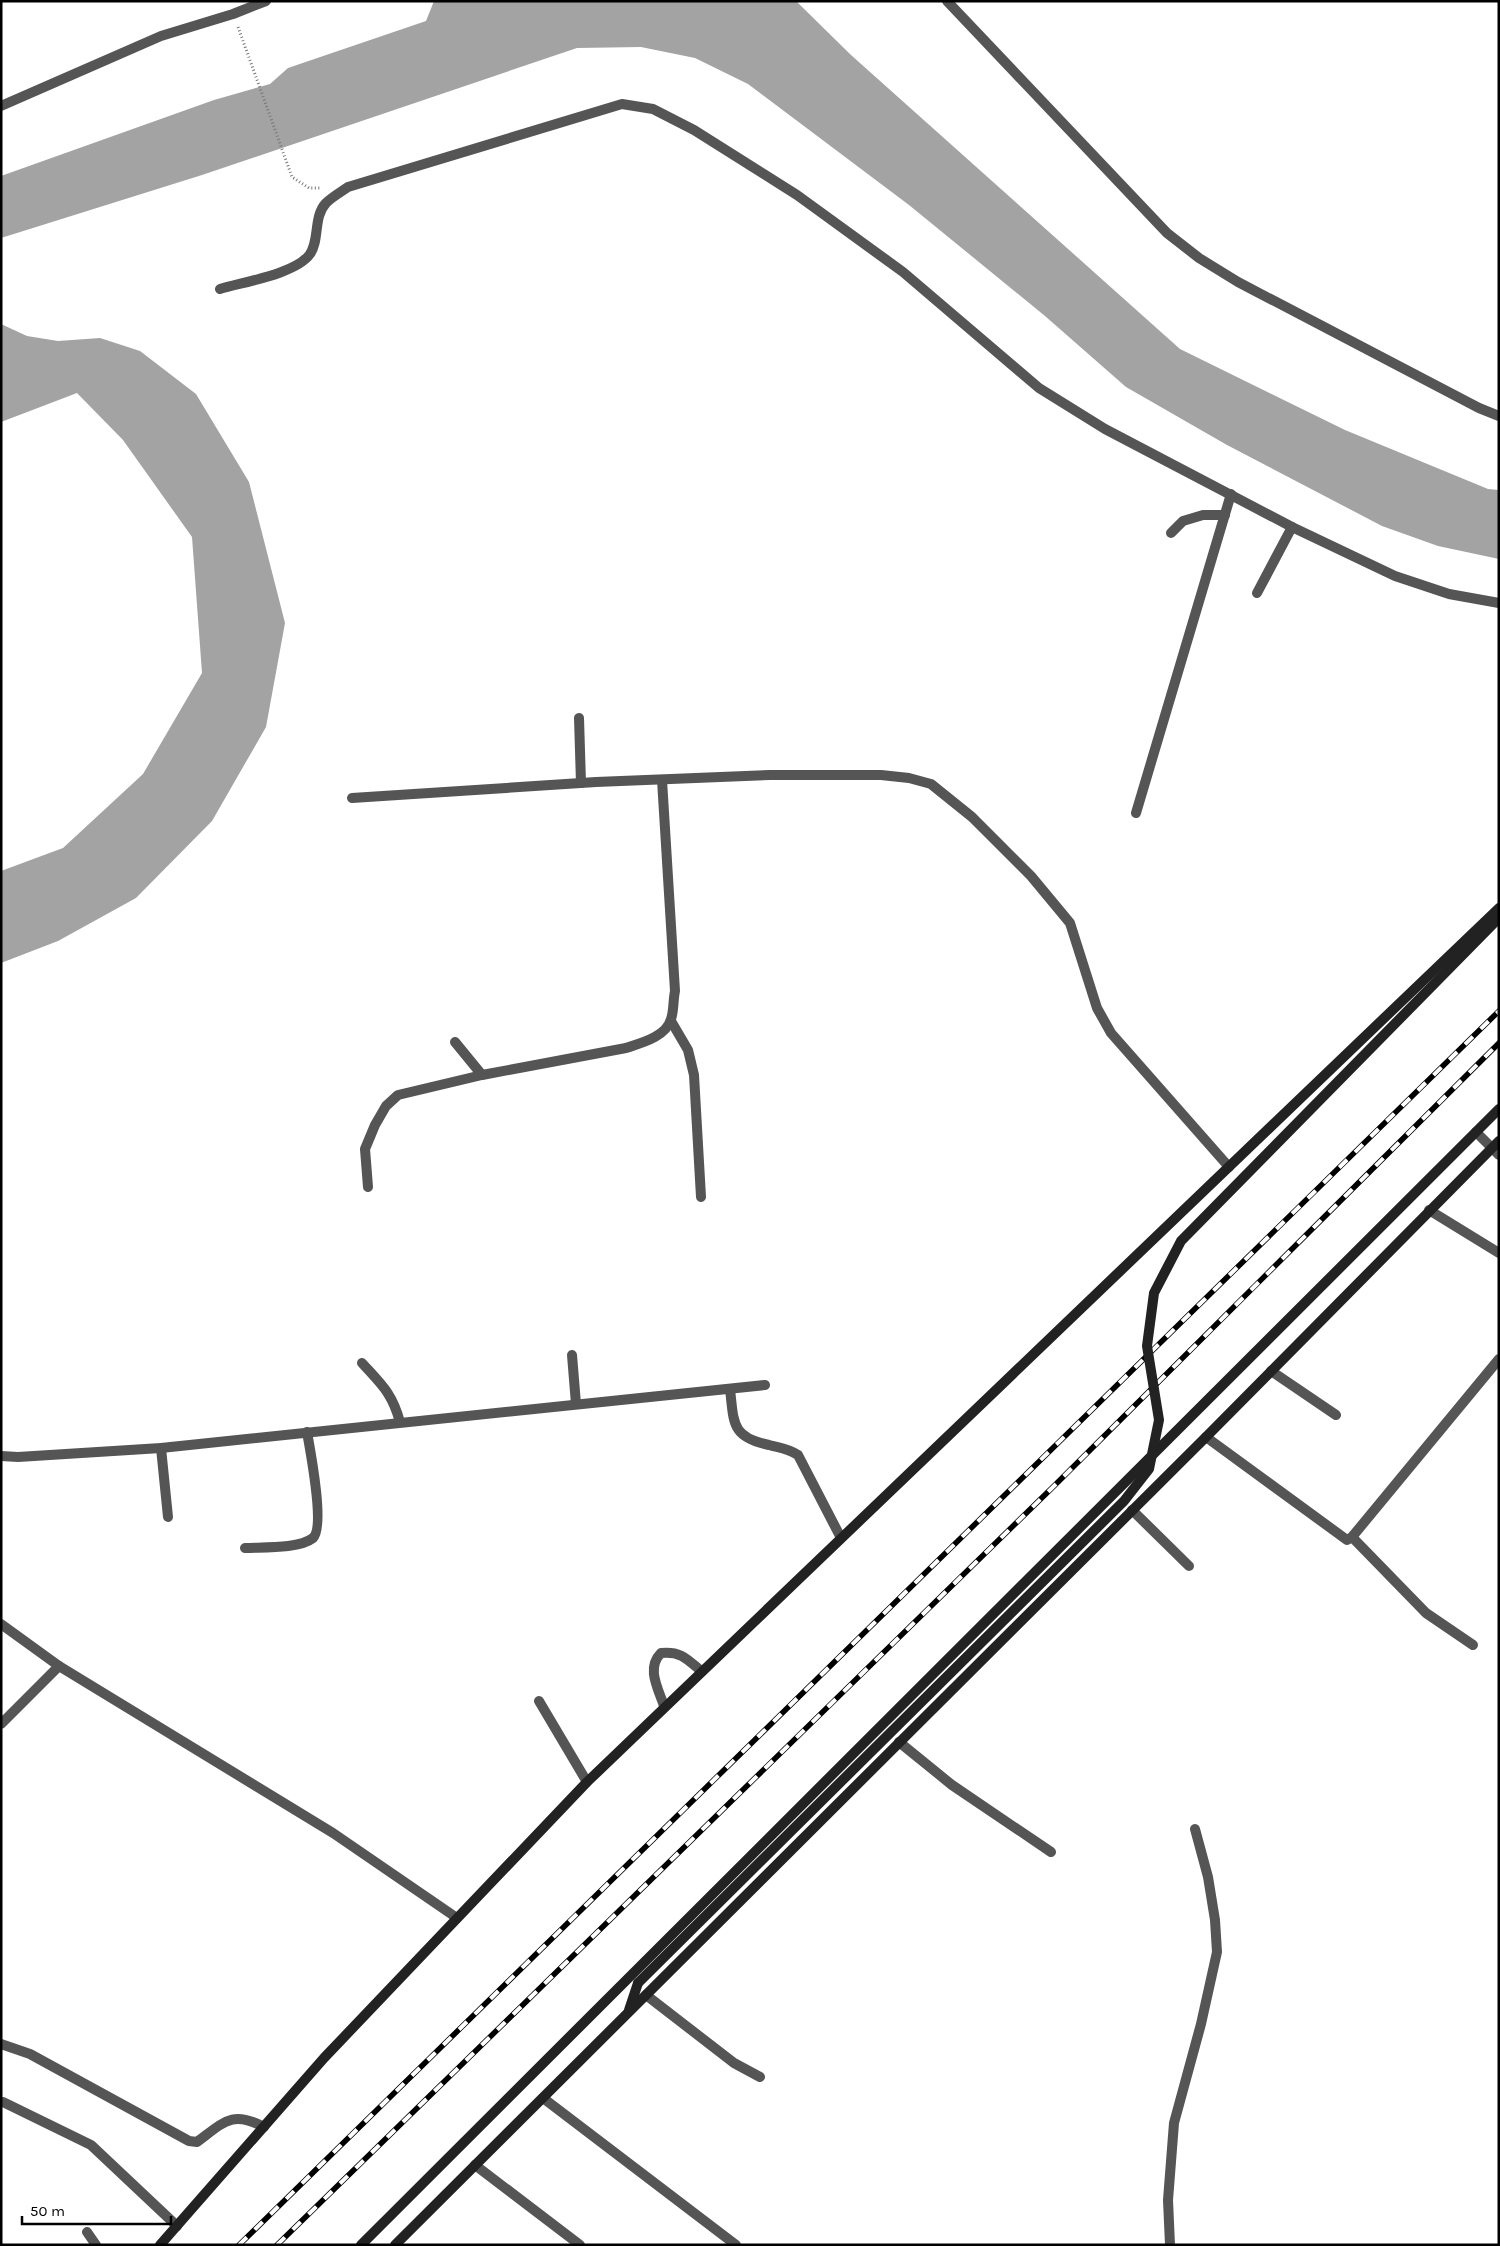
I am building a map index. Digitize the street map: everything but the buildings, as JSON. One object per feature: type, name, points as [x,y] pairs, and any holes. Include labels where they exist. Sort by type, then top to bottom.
[{"type":"street","points":[[1,106],[161,36],[233,14],[266,1]]},
{"type":"street","points":[[947,1],[1167,233],[1199,258],[1238,282],[1479,408],[1499,416]]},
{"type":"street","points":[[220,289],[296,267],[309,256],[316,242],[318,222],[325,204],[348,187],[622,104],[653,109],[694,130],[797,195],[903,272],[1039,388],[1105,429],[1231,494],[1292,528],[1395,576],[1449,594],[1499,603]]},
{"type":"street","points":[[1136,813],[1231,494]]},
{"type":"street","points":[[1171,533],[1182,520],[1203,515],[1225,515]]},
{"type":"street","points":[[1257,593],[1292,528]]},
{"type":"street","points":[[579,718],[581,784]]},
{"type":"street","points":[[352,798],[770,775],[882,775],[909,778],[932,784],[985,830],[1030,876],[1070,923],[1098,1008],[1111,1033],[1229,1167]]},
{"type":"street","points":[[368,1188],[365,1149],[375,1125],[386,1106],[398,1095],[482,1075],[626,1048],[645,1042],[662,1032],[671,1021],[675,991],[662,780]]},
{"type":"street","points":[[160,2245],[324,2058],[586,1782],[1499,908]]},
{"type":"street","points":[[608,1998],[638,1983],[1124,1501],[1149,1469],[1160,1420],[1148,1346],[1152,1310],[1154,1293],[1181,1241],[1499,918]]},
{"type":"street","points":[[671,1021],[688,1050],[694,1075],[701,1197]]},
{"type":"street","points":[[455,1042],[482,1075]]},
{"type":"street","points":[[361,2245],[1499,1110]]},
{"type":"street","points":[[1476,1132],[1495,1152]]},
{"type":"street","points":[[395,2245],[1206,1437],[1429,1210],[1495,1152],[1499,1140]]},
{"type":"street","points":[[1429,1210],[1499,1253]]},
{"type":"street","points":[[572,1354],[576,1404]]},
{"type":"street","points":[[1206,1437],[1347,1540],[1352,1537],[1499,1359]]},
{"type":"street","points":[[362,1363],[388,1391],[395,1403],[400,1422]]},
{"type":"street","points":[[1271,1371],[1336,1415]]},
{"type":"street","points":[[1,1456],[18,1457],[161,1448],[764,1385]]},
{"type":"street","points":[[730,1389],[733,1420],[740,1434],[751,1440],[786,1448],[798,1455],[841,1538]]},
{"type":"street","points":[[245,1548],[300,1544],[314,1537],[317,1530],[318,1512],[307,1432]]},
{"type":"street","points":[[161,1448],[168,1517]]},
{"type":"street","points":[[1132,1510],[1189,1566]]},
{"type":"street","points":[[1352,1537],[1426,1614],[1473,1645]]},
{"type":"street","points":[[1,1624],[59,1666],[333,1833],[457,1918]]},
{"type":"street","points":[[664,1706],[652,1667],[655,1659],[661,1652],[674,1652],[686,1658],[701,1671]]},
{"type":"street","points":[[1,1724],[59,1666]]},
{"type":"street","points":[[539,1701],[586,1782]]},
{"type":"street","points":[[899,1742],[952,1785],[1051,1852]]},
{"type":"street","points":[[1170,2245],[1168,2200],[1174,2123],[1201,2024],[1217,1952],[1215,1920],[1208,1877],[1195,1829]]},
{"type":"street","points":[[628,2012],[638,1983]]},
{"type":"street","points":[[646,1994],[734,2063],[760,2077]]},
{"type":"street","points":[[1,2044],[30,2054],[189,2141],[197,2142],[236,2117],[248,2119],[264,2127]]},
{"type":"street","points":[[543,2098],[736,2245]]},
{"type":"street","points":[[3,2102],[91,2145],[177,2226]]},
{"type":"street","points":[[475,2165],[580,2245]]},
{"type":"street","points":[[87,2232],[96,2245]]},
{"type":"path","points":[[233,14],[292,177],[309,188],[348,187]]},
{"type":"shaded area","points":[[434,1],[796,1],[851,55],[1180,349],[1345,430],[1488,489],[1499,490],[1499,559],[1438,546],[1382,526],[1227,445],[1126,387],[1045,316],[909,205],[748,84],[695,58],[641,47],[577,48],[202,175],[1,238],[1,176],[214,100],[270,84],[288,68],[426,21]]},
{"type":"shaded area","points":[[1,324],[27,336],[58,341],[100,338],[140,351],[196,394],[249,482],[285,623],[266,727],[212,821],[136,898],[58,941],[1,963],[1,871],[63,848],[143,774],[202,673],[192,537],[123,440],[77,393],[1,422]]},
{"type":"railway","points":[[239,2245],[1499,1011]]},
{"type":"railway","points":[[277,2245],[1054,1486],[1499,1043]]}]
